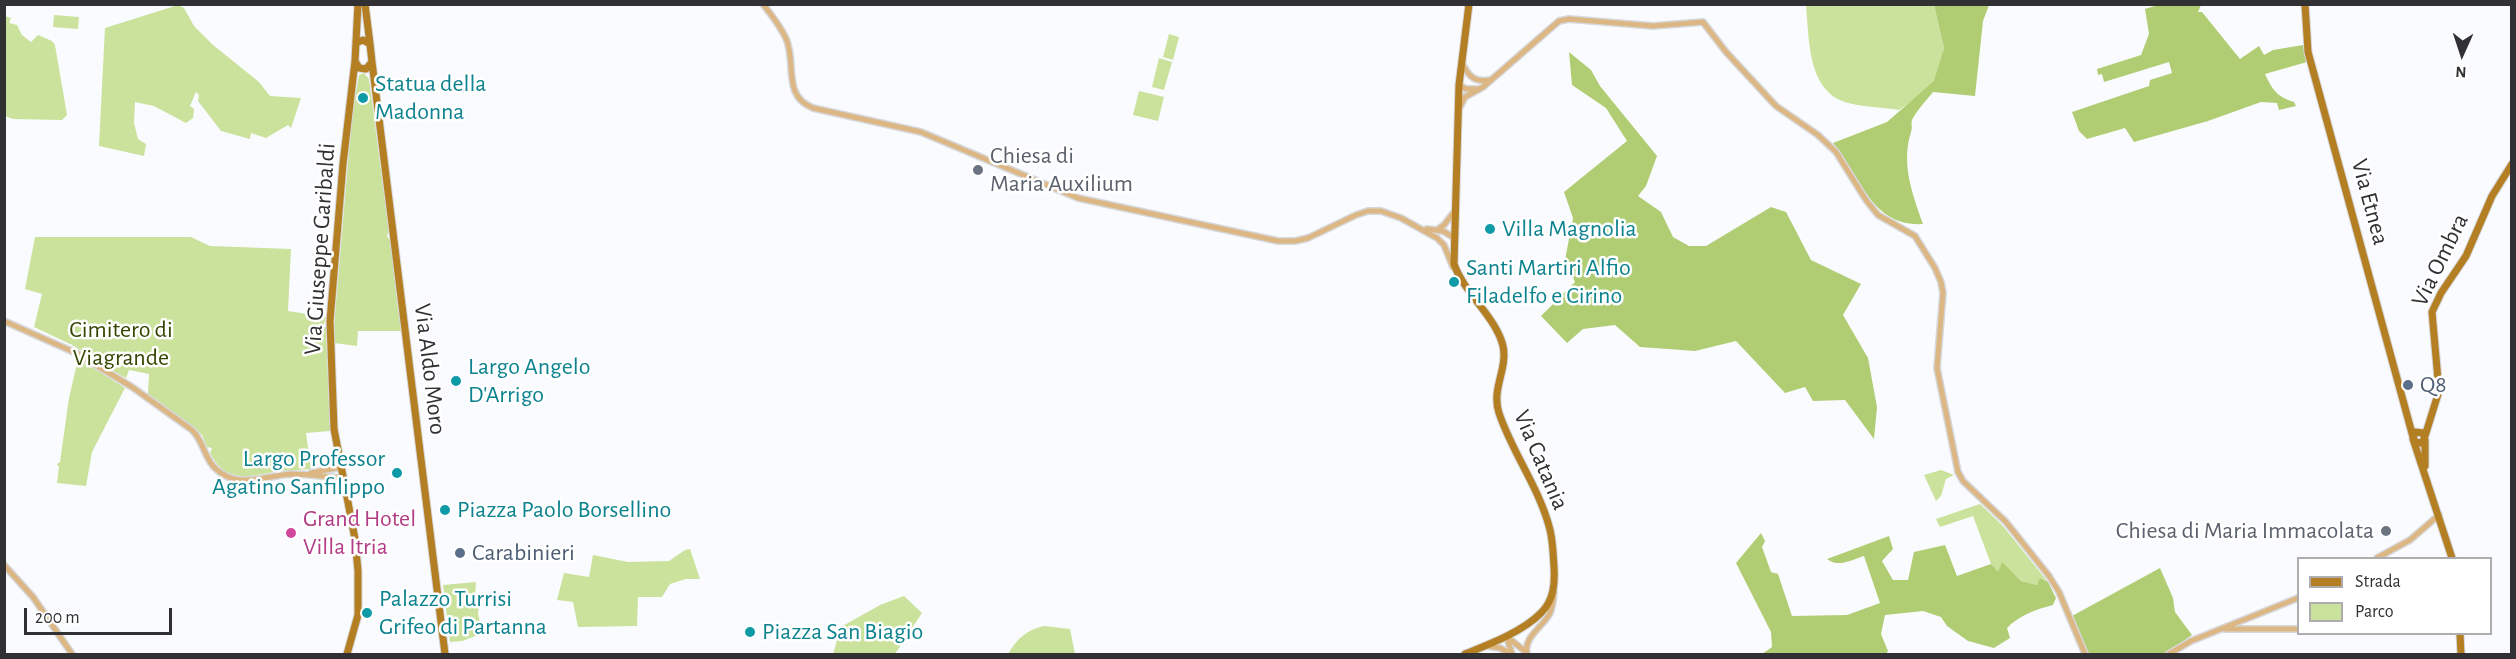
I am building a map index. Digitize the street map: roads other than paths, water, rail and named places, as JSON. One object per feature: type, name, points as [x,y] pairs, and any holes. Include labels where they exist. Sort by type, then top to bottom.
[{"type":"main road","points":[[352,95],[358,4]]},
{"type":"main road","points":[[365,4],[370,44]]},
{"type":"main road","name":"Via Catania","points":[[1469,4],[1457,114],[1453,256],[1456,271],[1501,338],[1504,355],[1496,403],[1548,523],[1552,544],[1554,590]]},
{"type":"main road","name":"Via Etnea","points":[[2305,4],[2308,52],[2406,409]]},
{"type":"main road","points":[[357,42],[365,40],[370,44]]},
{"type":"main road","name":"Via Aldo Moro","points":[[370,44],[446,646],[445,654]]},
{"type":"main road","points":[[355,61],[358,67],[371,77],[376,97]]},
{"type":"main road","points":[[352,95],[357,75],[369,68],[372,62]]},
{"type":"main road","name":"Via Giuseppe Garibaldi","points":[[347,654],[358,615],[358,586],[355,539],[334,429],[330,321],[343,164],[352,95]]},
{"type":"main road","name":"Via Ombra","points":[[2425,438],[2439,391],[2432,312],[2441,293],[2466,256],[2497,186],[2511,164]]},
{"type":"main road","points":[[2406,409],[2425,438],[2427,481]]},
{"type":"main road","points":[[2406,409],[2452,557]]},
{"type":"main road","points":[[2414,439],[2415,432],[2433,415]]},
{"type":"main road","points":[[2414,439],[2420,443],[2425,438]]},
{"type":"main road","points":[[1465,654],[1508,635],[1534,620],[1543,612],[1554,590]]},
{"type":"main road","points":[[2460,635],[2461,654]]},
{"type":"street","points":[[764,4],[788,42],[793,85],[798,100],[813,108],[921,132],[1040,184],[1089,201],[1287,241],[1308,238],[1368,212],[1389,213],[1453,237]]},
{"type":"street","points":[[1457,114],[1466,97],[1490,80],[1554,24],[1564,20],[1653,26],[1703,22],[1726,52],[1776,106],[1818,135],[1836,152],[1878,215],[1915,236],[1921,245],[1941,282],[1943,293],[1937,368],[1958,472],[1963,481],[2006,522],[2049,576],[2059,592],[2085,654]]},
{"type":"street","points":[[1462,62],[1467,73],[1477,81]]},
{"type":"street","points":[[1479,89],[1466,89],[1459,85],[1463,82],[1490,80]]},
{"type":"street","points":[[1435,230],[1444,225],[1454,212]]},
{"type":"street","points":[[1419,226],[1437,238],[1456,271]]},
{"type":"street","points":[[1437,238],[1453,237]]},
{"type":"street","points":[[4,321],[60,345],[132,387],[196,434],[209,461],[222,474],[247,481],[307,474],[341,467]]},
{"type":"street","points":[[307,474],[344,478]]},
{"type":"street","points":[[2379,557],[2410,540],[2439,515]]},
{"type":"street","points":[[4,565],[38,603],[72,654]]},
{"type":"street","points":[[1527,653],[1528,640],[1549,615],[1553,606],[1554,590]]},
{"type":"street","points":[[2234,627],[2297,598]]},
{"type":"street","points":[[2169,654],[2191,641],[2221,629],[2234,627],[2297,629]]},
{"type":"street","points":[[1508,635],[1527,653]]},
{"type":"street","points":[[1508,635],[1512,654]]},
{"type":"street","points":[[1485,646],[1500,648],[1512,654]]},
{"type":"place","name":"Statua della Madonna","points":[[363,98]]},
{"type":"place","name":"Chiesa di Maria Auxilium","points":[[978,170]]},
{"type":"place","name":"Villa Magnolia","points":[[1490,229]]},
{"type":"place","name":"Santi Martiri Alfio Filadelfo e Cirino","points":[[1454,282]]},
{"type":"place","name":"Largo Angelo D'Arrigo","points":[[456,381]]},
{"type":"place","name":"Q8","points":[[2408,385]]},
{"type":"place","name":"Largo Professor Agatino Sanfilippo","points":[[397,473]]},
{"type":"place","name":"Piazza Paolo Borsellino","points":[[445,510]]},
{"type":"place","name":"Chiesa di Maria Immacolata","points":[[2386,531]]},
{"type":"place","name":"Grand Hotel Villa Itria","points":[[291,533]]},
{"type":"place","name":"Carabinieri","points":[[460,553]]},
{"type":"place","name":"Palazzo Turrisi Grifeo di Partanna","points":[[367,613]]},
{"type":"place","name":"Piazza San Biagio","points":[[750,632]]},
{"type":"park label","name":"Cimitero di Viagrande","points":[[121,344]]}]
